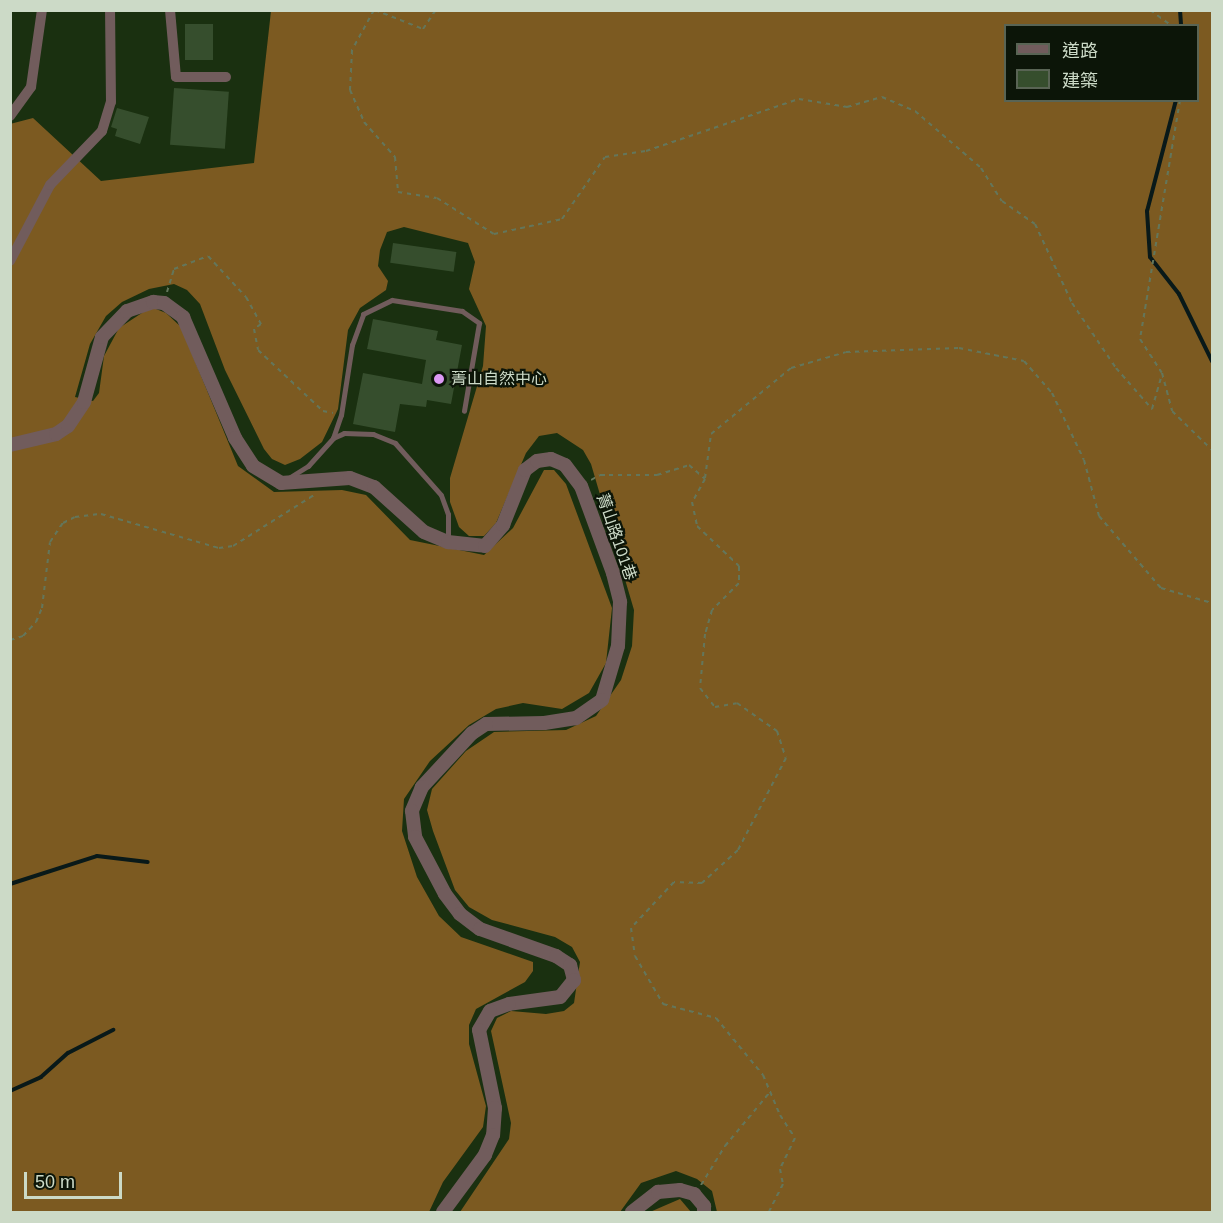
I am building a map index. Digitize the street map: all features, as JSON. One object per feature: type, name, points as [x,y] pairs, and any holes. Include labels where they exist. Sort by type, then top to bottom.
[{"type":"street","points":[[10,116],[30,87],[42,10]]},
{"type":"street","points":[[10,261],[50,185],[102,131],[111,102],[110,10]]},
{"type":"street","points":[[170,10],[176,77],[226,77]]},
{"type":"street","points":[[10,445],[56,434],[68,426],[79,414],[96,350],[112,324],[140,304],[164,303],[183,317],[235,438],[253,466],[281,483]]},
{"type":"street","name":"菁山路101巷","points":[[281,483],[323,483],[350,478],[374,487],[424,532],[448,542],[485,546],[503,525],[525,470],[537,461],[552,459],[565,465],[581,486],[613,573],[620,602],[618,646],[602,700],[576,718],[544,723],[486,724],[472,733],[422,787],[412,811],[415,837],[445,894],[460,914],[480,929],[556,956],[570,965],[574,980],[560,997],[509,1004],[490,1011],[479,1030],[495,1108],[493,1136],[484,1155],[443,1212]]},
{"type":"street","points":[[632,1212],[657,1192],[680,1190],[694,1194],[704,1206],[704,1212]]},
{"type":"lane","points":[[281,483],[308,466],[333,438],[341,415],[352,345],[363,314],[392,300],[462,311],[479,323],[464,411]]},
{"type":"lane","points":[[333,438],[344,433],[373,434],[395,444],[441,495],[448,514],[448,542]]},
{"type":"path","points":[[436,10],[423,28],[375,10],[352,50],[350,90],[364,122],[395,157],[398,192],[437,198],[494,234],[562,219],[605,157],[646,151],[799,99],[847,107],[882,97],[915,111],[981,168],[1002,201],[1035,224],[1072,303],[1116,368],[1152,409],[1162,373]]},
{"type":"path","points":[[1150,10],[1169,24]]},
{"type":"path","points":[[1180,102],[1140,339],[1162,373],[1172,411],[1212,450]]},
{"type":"path","points":[[164,303],[174,269],[208,256],[246,297],[261,324],[254,328],[258,350],[323,411],[341,415]]},
{"type":"path","points":[[770,1212],[783,1184],[780,1169],[795,1138],[763,1074],[716,1018],[663,1004],[635,956],[631,928],[674,882],[702,883],[738,850],[786,758],[777,731],[737,703],[715,706],[700,688],[705,634],[712,610],[739,583],[739,566],[697,526],[692,502],[705,479],[711,434],[791,368],[846,352],[959,348],[1024,361],[1052,393],[1084,460],[1099,516],[1161,588],[1212,603]]},
{"type":"path","points":[[581,486],[600,475],[657,475],[688,465],[705,479]]},
{"type":"path","points":[[10,640],[23,636],[36,622],[42,608],[50,542],[69,520],[101,514],[219,548],[232,546],[293,509],[323,483]]},
{"type":"path","points":[[694,1194],[725,1146],[770,1092]]},
{"type":"path","points":[[10,1175],[12,1212]]},
{"type":"shaded area","points":[[271,11],[1212,11],[1212,1212],[717,1212],[712,1191],[697,1179],[676,1171],[641,1183],[620,1212],[460,1212],[509,1139],[511,1123],[491,1031],[497,1018],[511,1011],[546,1014],[564,1011],[574,1003],[580,962],[572,947],[555,937],[492,920],[469,907],[455,890],[433,831],[427,810],[432,789],[466,751],[494,732],[566,730],[596,716],[621,680],[632,646],[634,610],[591,464],[583,450],[557,433],[539,436],[526,453],[496,523],[484,536],[469,536],[459,527],[450,502],[450,478],[483,366],[486,326],[469,289],[475,262],[468,243],[404,227],[387,232],[380,250],[378,266],[388,281],[386,290],[360,308],[348,330],[338,409],[322,442],[300,459],[285,465],[272,459],[264,449],[225,370],[200,304],[187,290],[174,284],[149,289],[122,302],[106,316],[90,344],[75,397],[93,401],[99,393],[104,356],[119,328],[151,307],[166,313],[181,327],[238,466],[274,492],[342,490],[366,495],[410,540],[484,555],[513,528],[544,470],[554,470],[566,484],[612,608],[606,663],[589,693],[562,709],[523,703],[496,709],[469,725],[430,761],[404,799],[402,831],[417,877],[439,916],[461,937],[533,962],[533,971],[525,982],[476,1009],[469,1025],[469,1044],[486,1106],[483,1127],[443,1182],[429,1212],[11,1212],[10,124],[33,118],[101,181],[254,163]]},
{"type":"shaded area","points":[[680,1199],[691,1212],[650,1212],[666,1205]]},
{"type":"building","points":[[185,24],[213,24],[213,60],[185,60]]},
{"type":"building","points":[[174,88],[229,92],[225,149],[170,145]]},
{"type":"building","points":[[117,108],[149,117],[140,144],[115,136],[117,129],[111,127]]},
{"type":"building","points":[[393,243],[456,252],[454,272],[390,263]]},
{"type":"building","name":"菁山自然中心","points":[[373,319],[438,331],[436,340],[462,345],[451,404],[427,400],[426,407],[400,404],[395,432],[353,424],[363,373],[422,384],[426,360],[367,349]]},
{"type":"waterway","points":[[1180,10],[1181,24]]},
{"type":"waterway","points":[[1175,102],[1147,211],[1150,257],[1179,294],[1212,361]]},
{"type":"waterway","points":[[10,884],[97,856],[148,862]]},
{"type":"waterway","points":[[10,1091],[41,1077],[68,1053],[113,1030]]},
{"type":"place","name":"菁山自然中心","points":[[439,379]]}]
